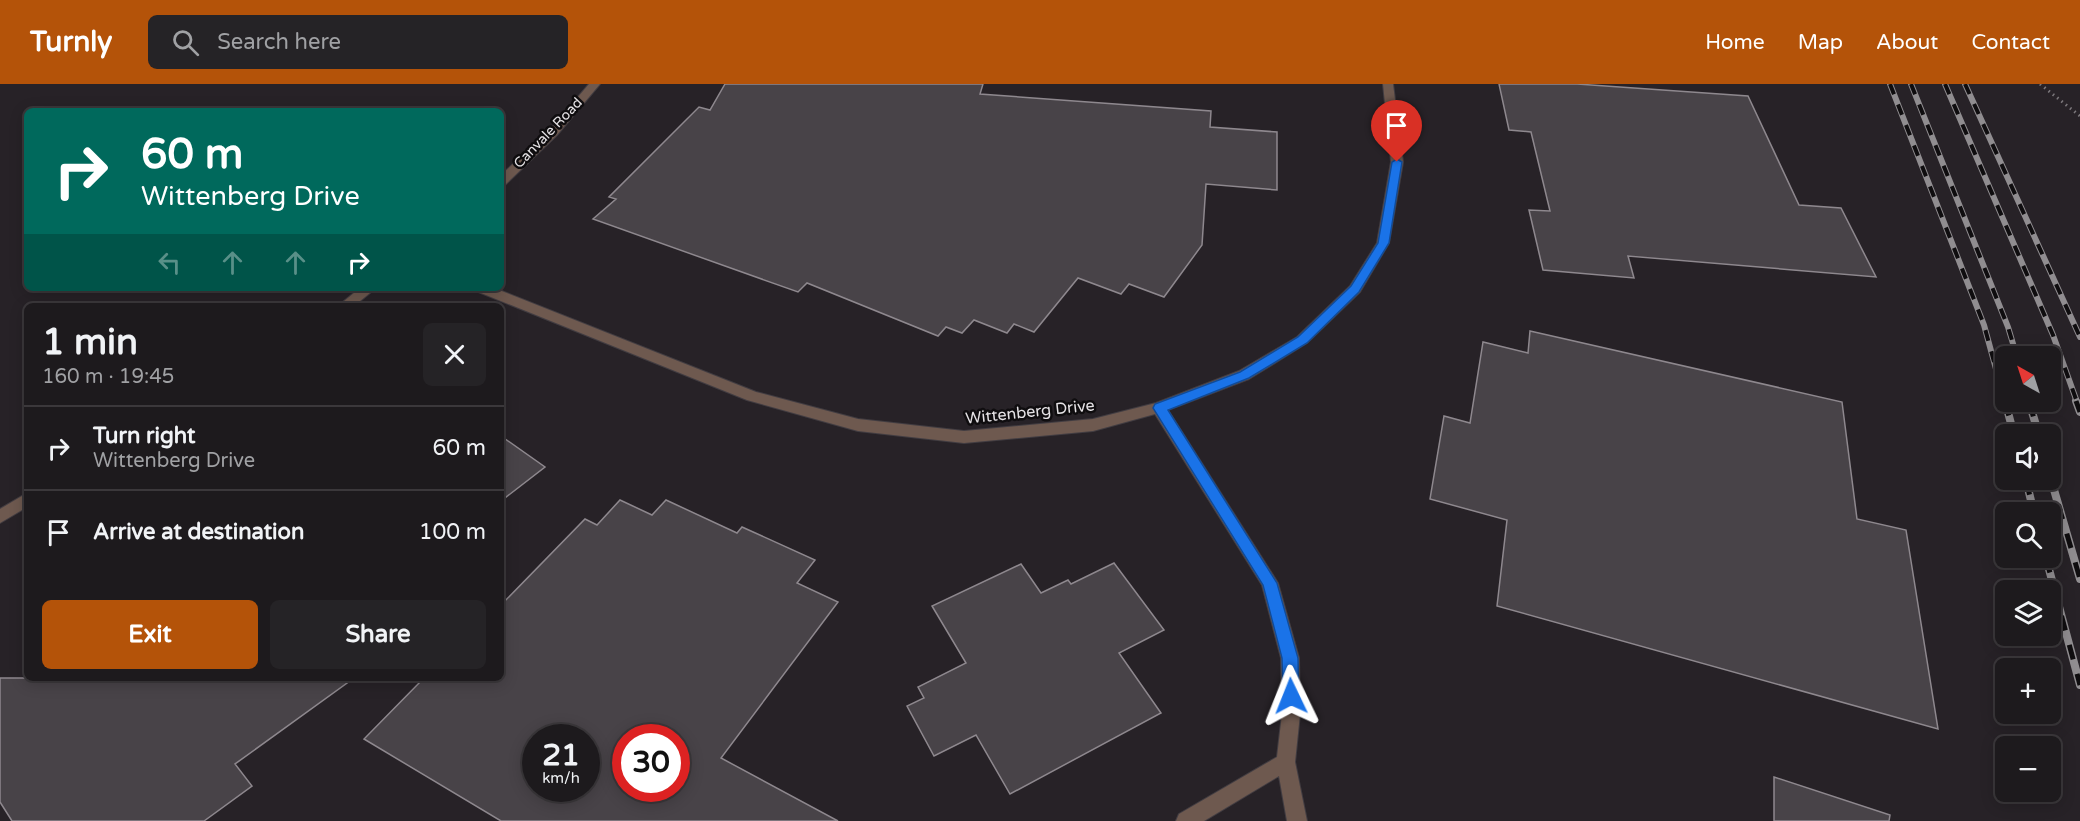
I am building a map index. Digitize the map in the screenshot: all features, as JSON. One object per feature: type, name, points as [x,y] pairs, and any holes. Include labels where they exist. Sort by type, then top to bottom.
[{"type":"street","name":"Canvale Road","points":[[504,179],[553,133],[595,84]]},
{"type":"street","name":"Wittenberg Drive","points":[[489,291],[752,396],[858,425],[964,437],[1093,425],[1159,408],[1244,375],[1302,340],[1355,289],[1383,243],[1397,162],[1388,84]]},
{"type":"street","points":[[349,303],[365,291]]},
{"type":"street","points":[[1159,408],[1270,583],[1290,658],[1292,714],[1286,762],[1297,821]]},
{"type":"street","points":[[0,517],[24,501]]},
{"type":"street","points":[[1186,821],[1286,762]]},
{"type":"path","points":[[2040,84],[2080,116]]},
{"type":"building","points":[[725,84],[983,84],[980,94],[1211,111],[1210,127],[1277,132],[1277,190],[1206,184],[1202,245],[1164,297],[1129,284],[1121,294],[1078,278],[1034,332],[1014,324],[1007,333],[974,320],[962,333],[946,327],[938,336],[807,283],[798,292],[593,219],[616,199],[609,197],[699,107],[710,110]]},
{"type":"building","points":[[1499,84],[1577,84],[1748,96],[1799,205],[1841,208],[1876,277],[1628,256],[1634,278],[1543,270],[1529,210],[1550,211],[1531,132],[1509,130]]},
{"type":"building","points":[[1530,331],[1842,402],[1857,519],[1906,530],[1938,729],[1497,606],[1507,520],[1430,499],[1444,416],[1470,423],[1483,342],[1528,353]]},
{"type":"building","points":[[504,438],[545,467],[504,499]]},
{"type":"building","points":[[620,500],[652,515],[666,500],[737,533],[742,527],[815,560],[797,583],[838,602],[721,758],[838,821],[501,821],[364,739],[421,681],[504,681],[504,602],[585,519],[597,525]]},
{"type":"building","points":[[1114,563],[1164,630],[1119,653],[1161,713],[1010,794],[976,735],[934,756],[907,706],[924,698],[918,687],[966,663],[932,606],[1021,564],[1041,593],[1068,580],[1071,584]]},
{"type":"building","points":[[0,678],[24,678],[24,681],[350,681],[235,764],[252,786],[204,821],[12,821],[0,802]]},
{"type":"building","points":[[1774,777],[1890,815],[1889,821],[1774,821]]},
{"type":"railway","points":[[1890,84],[1984,325],[1995,365]]},
{"type":"railway","points":[[1911,84],[2014,346]]},
{"type":"railway","points":[[1945,84],[2053,335],[2077,402]]},
{"type":"railway","points":[[1965,84],[2080,337]]},
{"type":"railway","points":[[2076,401],[2080,412]]},
{"type":"railway","points":[[2008,412],[2011,424]]},
{"type":"railway","points":[[2032,412],[2036,424]]},
{"type":"railway","points":[[2028,490],[2031,502]]},
{"type":"railway","points":[[2054,490],[2080,579]]},
{"type":"railway","points":[[2049,568],[2080,685]]},
{"type":"route","points":[[1291,696],[1290,658],[1270,583],[1188,450],[1159,408],[1244,375],[1302,340],[1355,289],[1383,243],[1397,162]]}]
